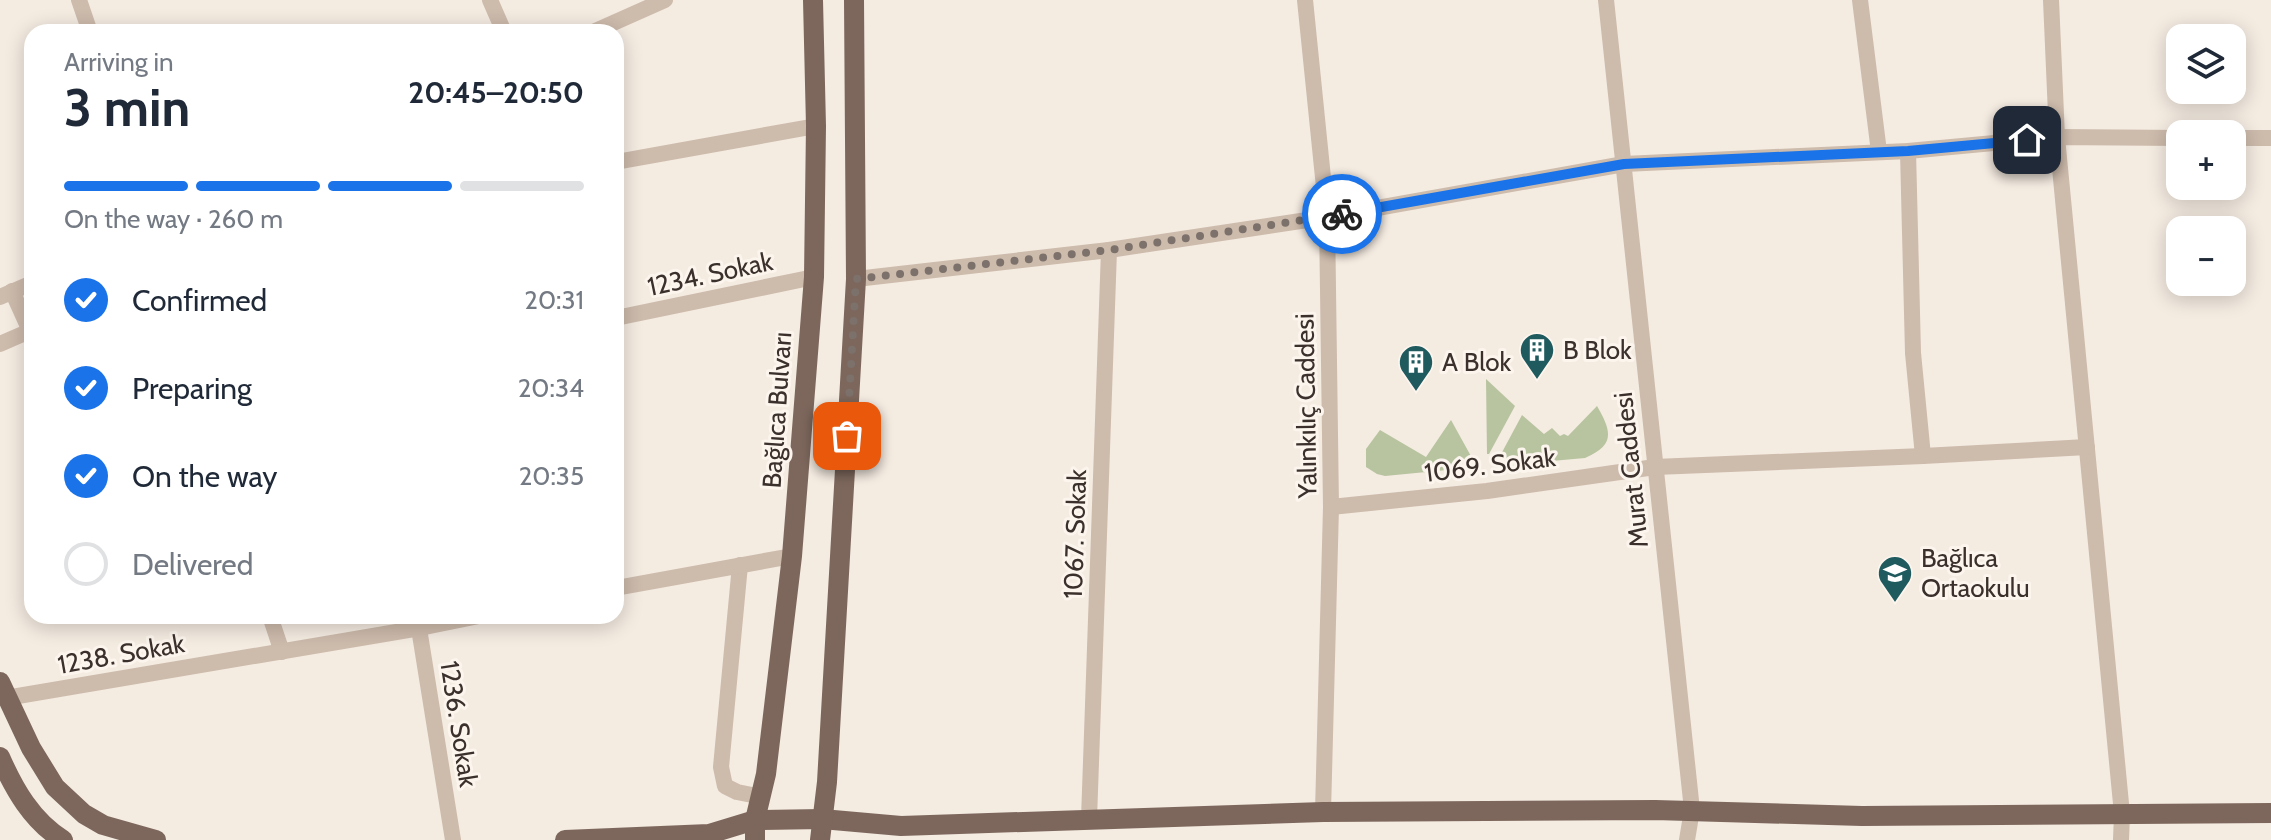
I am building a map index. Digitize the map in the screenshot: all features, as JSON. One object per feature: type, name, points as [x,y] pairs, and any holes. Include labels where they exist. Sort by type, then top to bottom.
[{"type":"main road","name":"Bağlıca Bulvarı","points":[[755,830],[769,758],[792,556],[814,277],[816,126],[813,0]]},
{"type":"main road","points":[[821,830],[828,766],[856,279],[854,0]]},
{"type":"main road","points":[[3,690],[31,748],[55,787],[84,814],[103,825],[156,840]]},
{"type":"main road","points":[[0,757],[25,804],[61,840]]},
{"type":"main road","points":[[565,840],[755,830],[1323,812],[1692,810],[1862,816],[2271,813]]},
{"type":"street","points":[[79,0],[87,24]]},
{"type":"street","points":[[490,0],[500,24]]},
{"type":"street","points":[[611,24],[665,0]]},
{"type":"street","name":"Yalınkılıç Caddesi","points":[[1305,0],[1327,217],[1331,507],[1323,812]]},
{"type":"street","name":"Murat Caddesi","points":[[1606,0],[1692,810],[1687,840]]},
{"type":"street","points":[[1860,0],[1879,152]]},
{"type":"street","points":[[2051,0],[2057,137],[2122,814],[2121,840]]},
{"type":"street","points":[[624,161],[816,126]]},
{"type":"street","points":[[856,279],[1109,250],[1327,217],[1624,164],[1908,151],[2057,137],[2166,138]]},
{"type":"street","points":[[2246,138],[2271,138]]},
{"type":"street","points":[[1908,151],[1913,353],[1923,456]]},
{"type":"street","name":"1067. Sokak","points":[[1089,819],[1109,250]]},
{"type":"street","name":"1234. Sokak","points":[[624,316],[814,277]]},
{"type":"street","points":[[6,294],[24,321]]},
{"type":"street","points":[[0,344],[24,334]]},
{"type":"street","name":"1069. Sokak","points":[[1331,507],[1487,491],[1655,467],[2087,447]]},
{"type":"street","points":[[624,587],[792,556]]},
{"type":"street","points":[[740,565],[721,767],[725,786],[762,797]]},
{"type":"street","points":[[273,624],[282,652]]},
{"type":"street","name":"1238. Sokak","points":[[3,690],[282,652],[409,624]]},
{"type":"street","name":"1236. Sokak","points":[[418,624],[453,840]]},
{"type":"green space","points":[[1486,379],[1515,406],[1489,454],[1487,454]]},
{"type":"green space","points":[[1597,406],[1606,423],[1608,437],[1595,453],[1585,458],[1519,464],[1500,456],[1522,415],[1544,434],[1552,428],[1560,436],[1568,436]]},
{"type":"green space","points":[[1451,420],[1472,458],[1447,470],[1385,476],[1366,467],[1366,449],[1380,430],[1426,457]]},
{"type":"way so far","points":[[847,436],[856,279],[1109,250],[1342,214]]},
{"type":"place","name":"B Blok","points":[[1537,381]]},
{"type":"place","name":"A Blok","points":[[1416,393]]},
{"type":"place","name":"Bağlıca Ortaokulu","points":[[1895,604]]},
{"type":"route","points":[[1342,214],[1624,164],[1908,151],[2027,140]]}]
